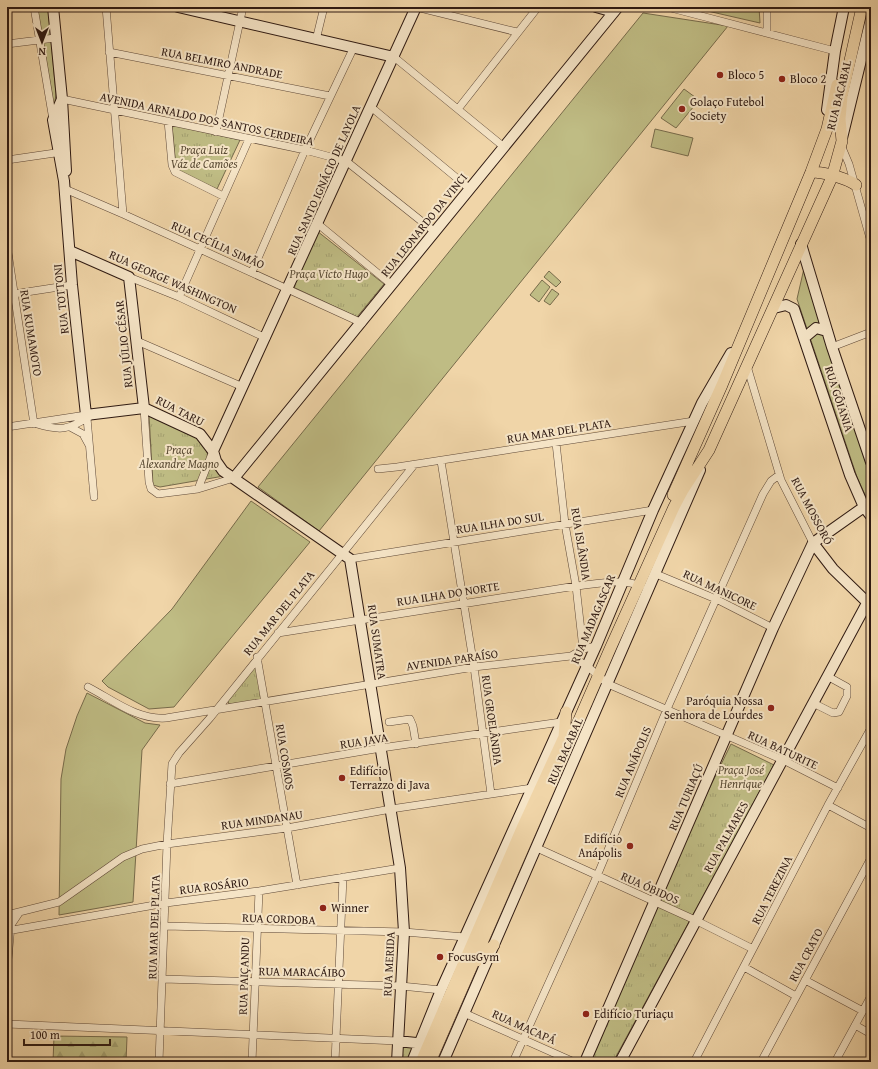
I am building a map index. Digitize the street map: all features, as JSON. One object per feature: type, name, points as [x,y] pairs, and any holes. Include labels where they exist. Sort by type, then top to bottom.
[{"type":"main road","points":[[468,975],[632,584],[722,385],[812,172],[827,129],[855,7]]},
{"type":"main road","points":[[632,584],[683,490],[709,450],[832,177],[841,143],[840,119],[842,96],[862,7]]},
{"type":"main road","points":[[812,172],[822,173],[856,185]]},
{"type":"main road","points":[[722,385],[729,390],[736,392]]},
{"type":"main road","points":[[421,1062],[443,1010],[469,940],[595,671]]},
{"type":"main road","points":[[564,717],[564,737]]},
{"type":"main road","points":[[469,940],[474,918]]},
{"type":"main road","points":[[430,1062],[428,1045],[468,975],[483,953],[494,945]]},
{"type":"main road","points":[[429,1020],[443,1010]]},
{"type":"street","name":"RUA TOTTONI","points":[[34,7],[52,120],[61,152]]},
{"type":"street","name":"RUA TOTTONI","points":[[53,7],[62,99],[61,152],[72,285],[89,416],[94,497]]},
{"type":"street","points":[[106,7],[123,214]]},
{"type":"street","points":[[178,7],[353,49],[394,57],[504,147]]},
{"type":"street","points":[[216,132],[243,7]]},
{"type":"street","points":[[316,40],[324,7]]},
{"type":"street","points":[[416,7],[517,32]]},
{"type":"street","name":"RUA SANTO IGNÁCIO DE LAYOLA","points":[[213,451],[289,289],[416,7]]},
{"type":"street","points":[[458,109],[538,7]]},
{"type":"street","points":[[596,7],[616,10]]},
{"type":"street","points":[[667,7],[835,51]]},
{"type":"street","points":[[767,7],[767,32]]},
{"type":"street","points":[[827,129],[827,113],[835,51],[844,7]]},
{"type":"street","name":"RUA LEONARDO DA VINCI","points":[[234,478],[616,10]]},
{"type":"street","name":"RUA BACABAL","points":[[841,143],[866,56],[871,19]]},
{"type":"street","points":[[7,44],[55,38]]},
{"type":"street","points":[[252,272],[305,150],[353,49]]},
{"type":"street","name":"RUA BELMIRO ANDRADE","points":[[109,52],[330,96]]},
{"type":"street","points":[[52,120],[62,99]]},
{"type":"street","name":"AVENIDA ARNALDO DOS SANTOS CERDEIRA","points":[[62,99],[305,150],[346,161]]},
{"type":"street","points":[[371,107],[470,189]]},
{"type":"street","points":[[168,121],[172,165],[175,172],[223,196]]},
{"type":"street","points":[[179,297],[249,139]]},
{"type":"street","points":[[841,143],[856,185],[871,241]]},
{"type":"street","points":[[7,160],[61,152]]},
{"type":"street","points":[[346,161],[435,232]]},
{"type":"street","name":"RUA CECÍLIA SIMÃO","points":[[64,185],[123,214],[362,323]]},
{"type":"street","points":[[318,224],[392,286]]},
{"type":"street","name":"RUA GÔIANIA","points":[[801,244],[832,347],[871,462]]},
{"type":"street","name":"RUA KUMAMOTO","points":[[7,246],[10,294],[34,424]]},
{"type":"street","name":"RUA GEORGE WASHINGTON","points":[[70,251],[129,278],[179,297],[266,338]]},
{"type":"street","name":"RUA JÚLIO CÉSAR","points":[[129,278],[138,341],[144,408]]},
{"type":"street","points":[[10,294],[72,285]]},
{"type":"street","name":"RUA GÔIANIA","points":[[774,308],[786,305],[794,309],[850,475],[868,504],[871,516]]},
{"type":"street","points":[[804,338],[816,328],[827,331]]},
{"type":"street","points":[[832,347],[871,332]]},
{"type":"street","name":"RUA MADAGASCAR","points":[[474,918],[564,717],[595,671],[596,646],[632,584],[653,510],[694,421],[743,333]]},
{"type":"street","points":[[138,341],[243,387]]},
{"type":"street","name":"RUA MOSSORÓ","points":[[747,366],[779,475],[787,495],[813,543],[833,569],[869,604]]},
{"type":"street","points":[[144,408],[149,482],[151,489],[158,494],[198,489],[234,478],[350,559]]},
{"type":"street","name":"RUA TARU","points":[[7,427],[144,408],[200,434],[213,451],[216,461],[223,472],[234,478]]},
{"type":"street","name":"RUA TARU","points":[[34,424],[58,429],[70,427],[89,416]]},
{"type":"street","points":[[58,429],[60,419]]},
{"type":"street","name":"RUA MAR DEL PLATA","points":[[159,1062],[167,844],[172,764],[179,753],[215,711],[414,464],[694,421]]},
{"type":"street","points":[[70,427],[82,434],[90,447]]},
{"type":"street","name":"RUA ISLÂNDIA","points":[[556,443],[565,524],[576,586],[583,649]]},
{"type":"street","name":"RUA BACABAL","points":[[442,1062],[537,848],[709,450]]},
{"type":"street","points":[[198,489],[213,451]]},
{"type":"street","name":"RUA GROELÂNDIA","points":[[441,461],[462,603],[484,733],[491,794]]},
{"type":"street","points":[[378,469],[414,464]]},
{"type":"street","name":"RUA ANÁPOLIS","points":[[513,1062],[597,876],[666,709],[763,494],[771,481],[779,475]]},
{"type":"street","points":[[813,543],[868,504]]},
{"type":"street","name":"RUA ILHA DO SUL","points":[[350,559],[653,510]]},
{"type":"street","name":"RUA TURIAÇÚ","points":[[585,1062],[726,737],[813,543]]},
{"type":"street","name":"RUA SUMATRA","points":[[350,559],[361,619],[400,868]]},
{"type":"street","name":"RUA MANICORE","points":[[656,574],[716,599],[774,628]]},
{"type":"street","points":[[632,584],[643,588],[646,596]]},
{"type":"street","name":"RUA ILHA DO NORTE","points":[[278,633],[576,586],[632,584]]},
{"type":"street","name":"RUA PALMARES","points":[[620,1062],[827,676],[869,604]]},
{"type":"street","name":"AVENIDA PARAÍSO","points":[[88,687],[143,717],[154,719],[215,711],[474,667],[571,656],[583,649],[596,646]]},
{"type":"street","name":"RUA BATURITE","points":[[571,656],[595,671],[608,684],[726,737],[783,760],[838,788]]},
{"type":"street","name":"RUA COSMOS","points":[[258,657],[275,766],[297,885]]},
{"type":"street","points":[[595,671],[615,668]]},
{"type":"street","points":[[813,703],[833,713],[839,712],[847,696],[847,687],[827,676]]},
{"type":"street","name":"RUA JAVA","points":[[170,784],[381,748],[484,733],[564,717]]},
{"type":"street","points":[[389,722],[410,719],[414,726],[416,744]]},
{"type":"street","name":"RUA TEREZINA","points":[[694,1062],[828,806],[871,728]]},
{"type":"street","name":"RUA MINDANAU","points":[[9,915],[54,904],[123,857],[142,849],[167,844],[287,828],[391,809],[532,788]]},
{"type":"street","points":[[828,806],[871,828]]},
{"type":"street","name":"RUA ÓBIDOS","points":[[537,848],[696,920],[753,949]]},
{"type":"street","name":"RUA CRATO","points":[[761,1062],[871,858]]},
{"type":"street","name":"RUA ROSÁRIO","points":[[9,930],[166,903],[259,891],[400,868]]},
{"type":"street","name":"RUA MERIDA","points":[[397,1062],[404,932],[400,868]]},
{"type":"street","points":[[335,1062],[343,877]]},
{"type":"street","name":"RUA PAIÇANDU","points":[[252,1062],[259,891]]},
{"type":"street","points":[[7,971],[9,930],[19,913]]},
{"type":"street","name":"RUA CORDOBA","points":[[165,926],[341,932],[404,932],[469,940]]},
{"type":"street","points":[[412,1062],[428,1045],[429,1020],[441,990],[469,940]]},
{"type":"street","points":[[744,967],[796,996]]},
{"type":"street","name":"RUA MARACÁIBO","points":[[163,979],[255,983],[401,986],[441,990]]},
{"type":"street","points":[[805,980],[863,1011]]},
{"type":"street","points":[[835,1062],[871,996]]},
{"type":"street","name":"RUA MACAPÁ","points":[[464,1013],[574,1062]]},
{"type":"street","points":[[7,1024],[337,1037],[398,1041],[428,1045],[442,1062]]},
{"type":"street","points":[[855,1025],[871,1034]]},
{"type":"green space","points":[[37,7],[48,7],[56,94],[54,108]]},
{"type":"green space","points":[[690,7],[759,7],[760,23]]},
{"type":"green space","points":[[643,13],[728,26],[319,531],[258,487]]},
{"type":"green space","points":[[684,89],[699,100],[676,128],[661,118]]},
{"type":"green space","name":"Praça Luiz Váz de Camões","points":[[172,125],[240,140],[217,189],[183,174],[176,168]]},
{"type":"green space","points":[[655,129],[693,138],[688,156],[651,147]]},
{"type":"green space","name":"Praça Victo Hugo","points":[[317,231],[384,284],[357,317],[293,287]]},
{"type":"green space","points":[[805,264],[871,473],[871,508],[857,477],[797,299]]},
{"type":"green space","points":[[549,271],[561,282],[556,287],[544,277]]},
{"type":"green space","points":[[542,280],[550,287],[539,302],[530,295]]},
{"type":"green space","points":[[552,289],[559,294],[550,305],[544,301]]},
{"type":"green space","name":"Praça Alexandre Magno","points":[[149,414],[196,435],[202,443],[215,468],[224,476],[160,487],[153,485]]},
{"type":"green space","points":[[251,501],[310,542],[174,707],[149,709],[108,687],[102,681],[172,609]]},
{"type":"green space","points":[[254,667],[256,667],[262,700],[229,704],[228,701]]},
{"type":"green space","points":[[87,693],[145,723],[160,725],[142,750],[133,902],[59,915],[61,779],[66,749],[77,716]]},
{"type":"green space","name":"Praça José Henrique","points":[[731,744],[774,765],[613,1062],[587,1062],[695,818]]},
{"type":"green space","points":[[54,1036],[127,1037],[126,1062],[53,1062]]},
{"type":"green space","points":[[401,1044],[417,1046],[410,1062],[401,1062]]},
{"type":"place","name":"Bloco 5","points":[[720,75]]},
{"type":"place","name":"Bloco 2","points":[[782,79]]},
{"type":"place","name":"Golaço Futebol Society","points":[[682,109]]},
{"type":"place","name":"Paróquia Nossa Senhora de Lourdes","points":[[771,708]]},
{"type":"place","name":"Edifício Terrazzo di Java","points":[[342,778]]},
{"type":"place","name":"Edifício Anápolis","points":[[630,846]]},
{"type":"place","name":"Winner","points":[[323,908]]},
{"type":"place","name":"FocusGym","points":[[440,957]]},
{"type":"place","name":"Edifício Turiaçu","points":[[586,1014]]}]
